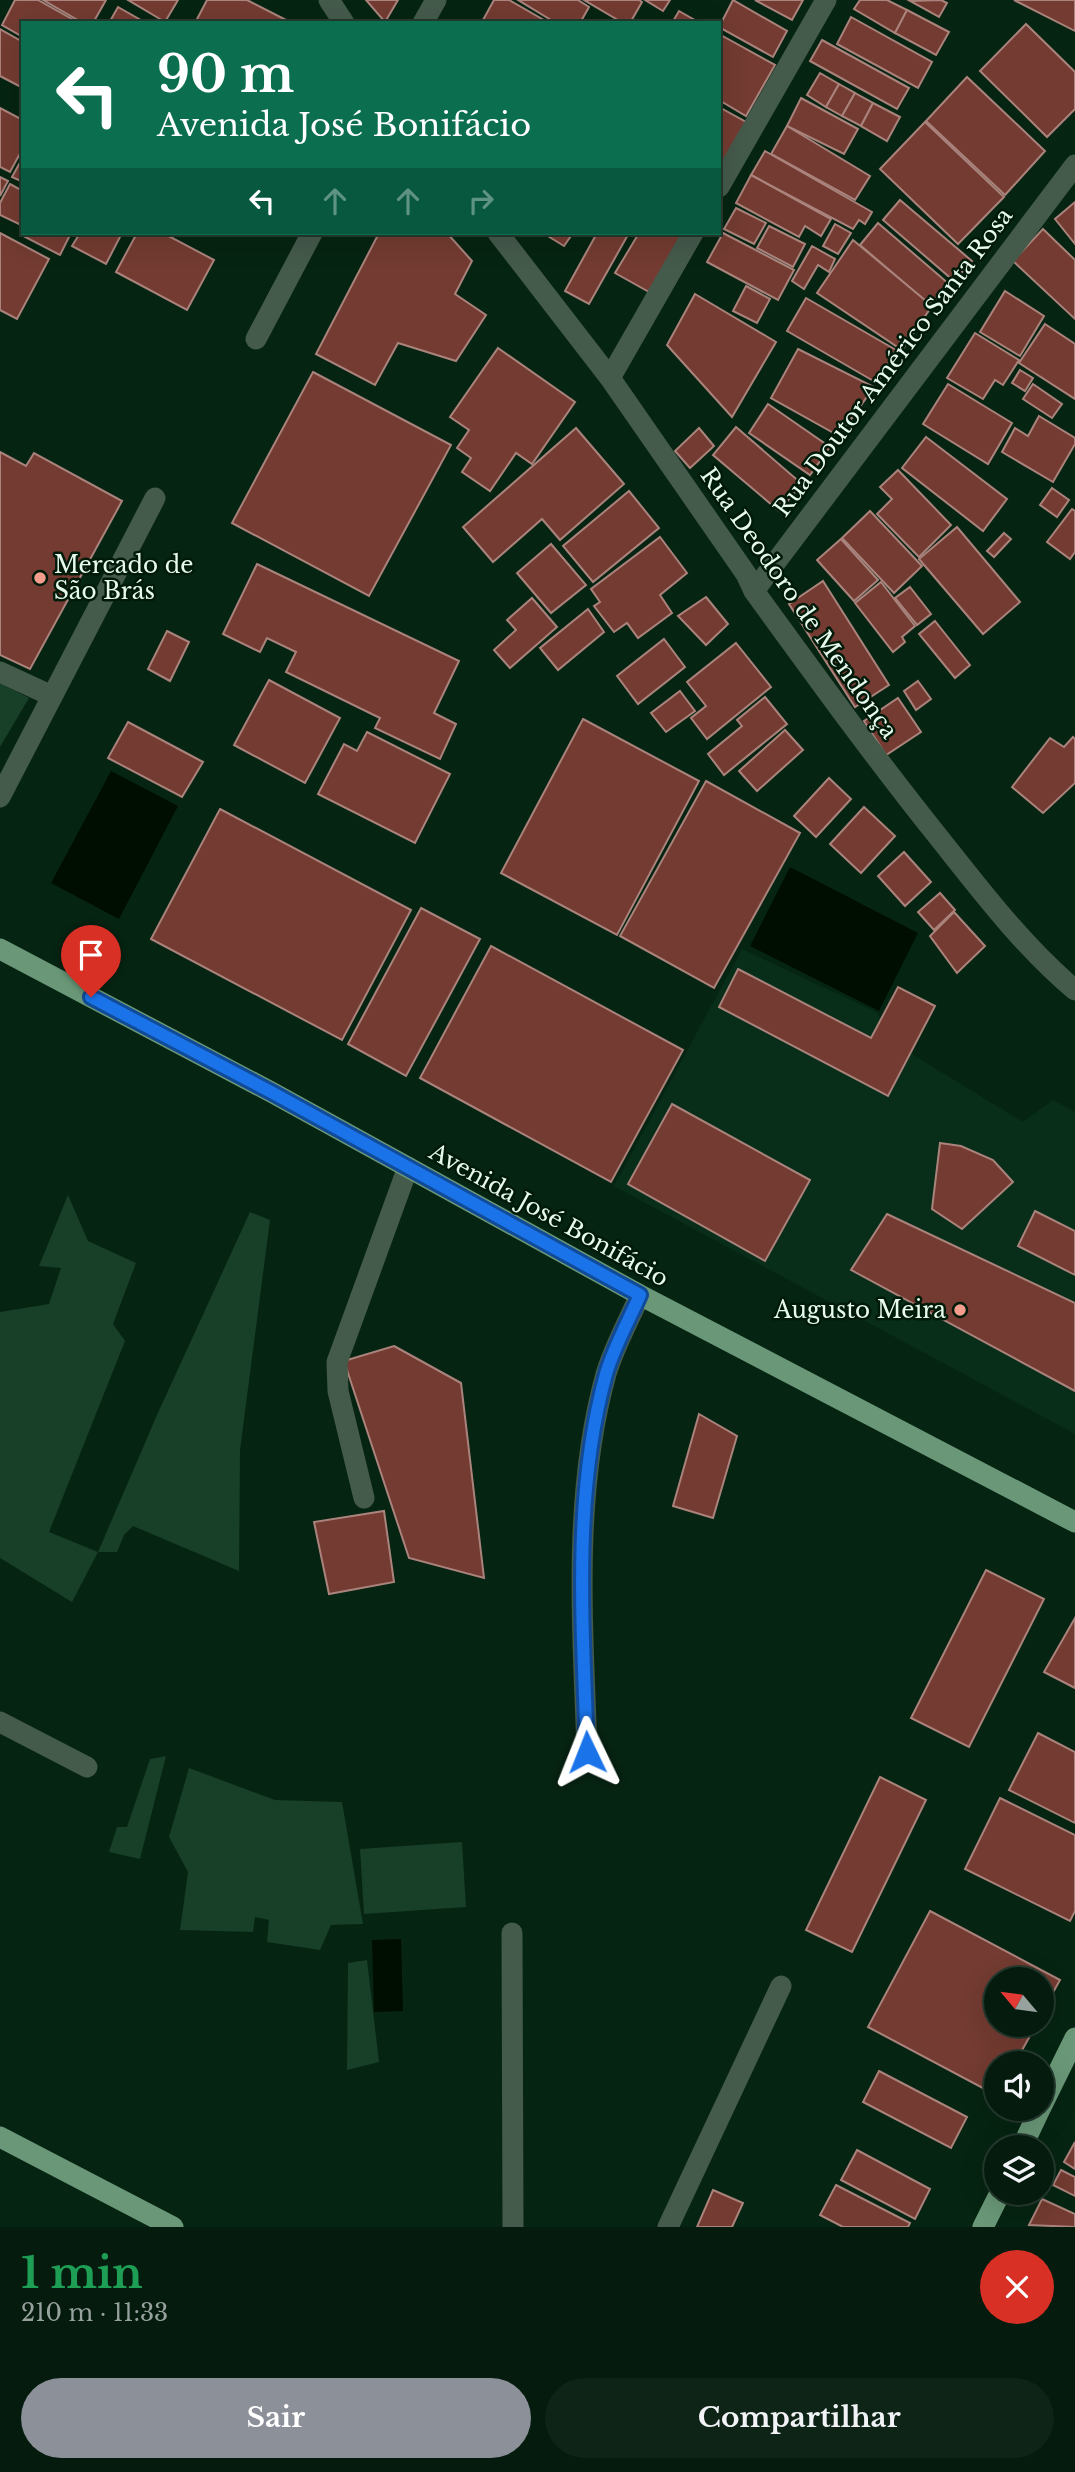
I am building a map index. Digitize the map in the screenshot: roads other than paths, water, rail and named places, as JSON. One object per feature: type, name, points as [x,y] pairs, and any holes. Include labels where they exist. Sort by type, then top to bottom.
[{"type":"main road","name":"Avenida José Bonifácio","points":[[0,949],[273,1093],[640,1295],[1075,1522]]},
{"type":"main road","points":[[1054,2081],[1075,2038]]},
{"type":"main road","points":[[0,2137],[173,2227]]},
{"type":"main road","points":[[983,2227],[994,2205]]},
{"type":"street","points":[[329,0],[343,21]]},
{"type":"street","points":[[424,21],[436,0]]},
{"type":"street","points":[[721,184],[826,0]]},
{"type":"street","name":"Rua Doutor Américo Santa Rosa","points":[[754,591],[1075,165]]},
{"type":"street","points":[[256,339],[311,235]]},
{"type":"street","name":"Rua Deodoro de Mendonça","points":[[500,235],[610,378],[746,575],[754,591],[866,746],[1001,916],[1037,955],[1075,989]]},
{"type":"street","points":[[610,378],[692,235]]},
{"type":"street","points":[[0,797],[155,498]]},
{"type":"street","points":[[0,673],[52,696]]},
{"type":"street","points":[[364,1498],[338,1391],[337,1362],[408,1167]]},
{"type":"street","points":[[587,1752],[581,1563],[590,1450],[607,1371],[640,1295]]},
{"type":"street","points":[[0,1722],[87,1766]]},
{"type":"street","points":[[512,1933],[513,2227]]},
{"type":"street","points":[[668,2227],[781,1986]]},
{"type":"place","name":"Mercado de São Brás","points":[[40,578]]},
{"type":"place","name":"Augusto Meira","points":[[960,1310]]}]
